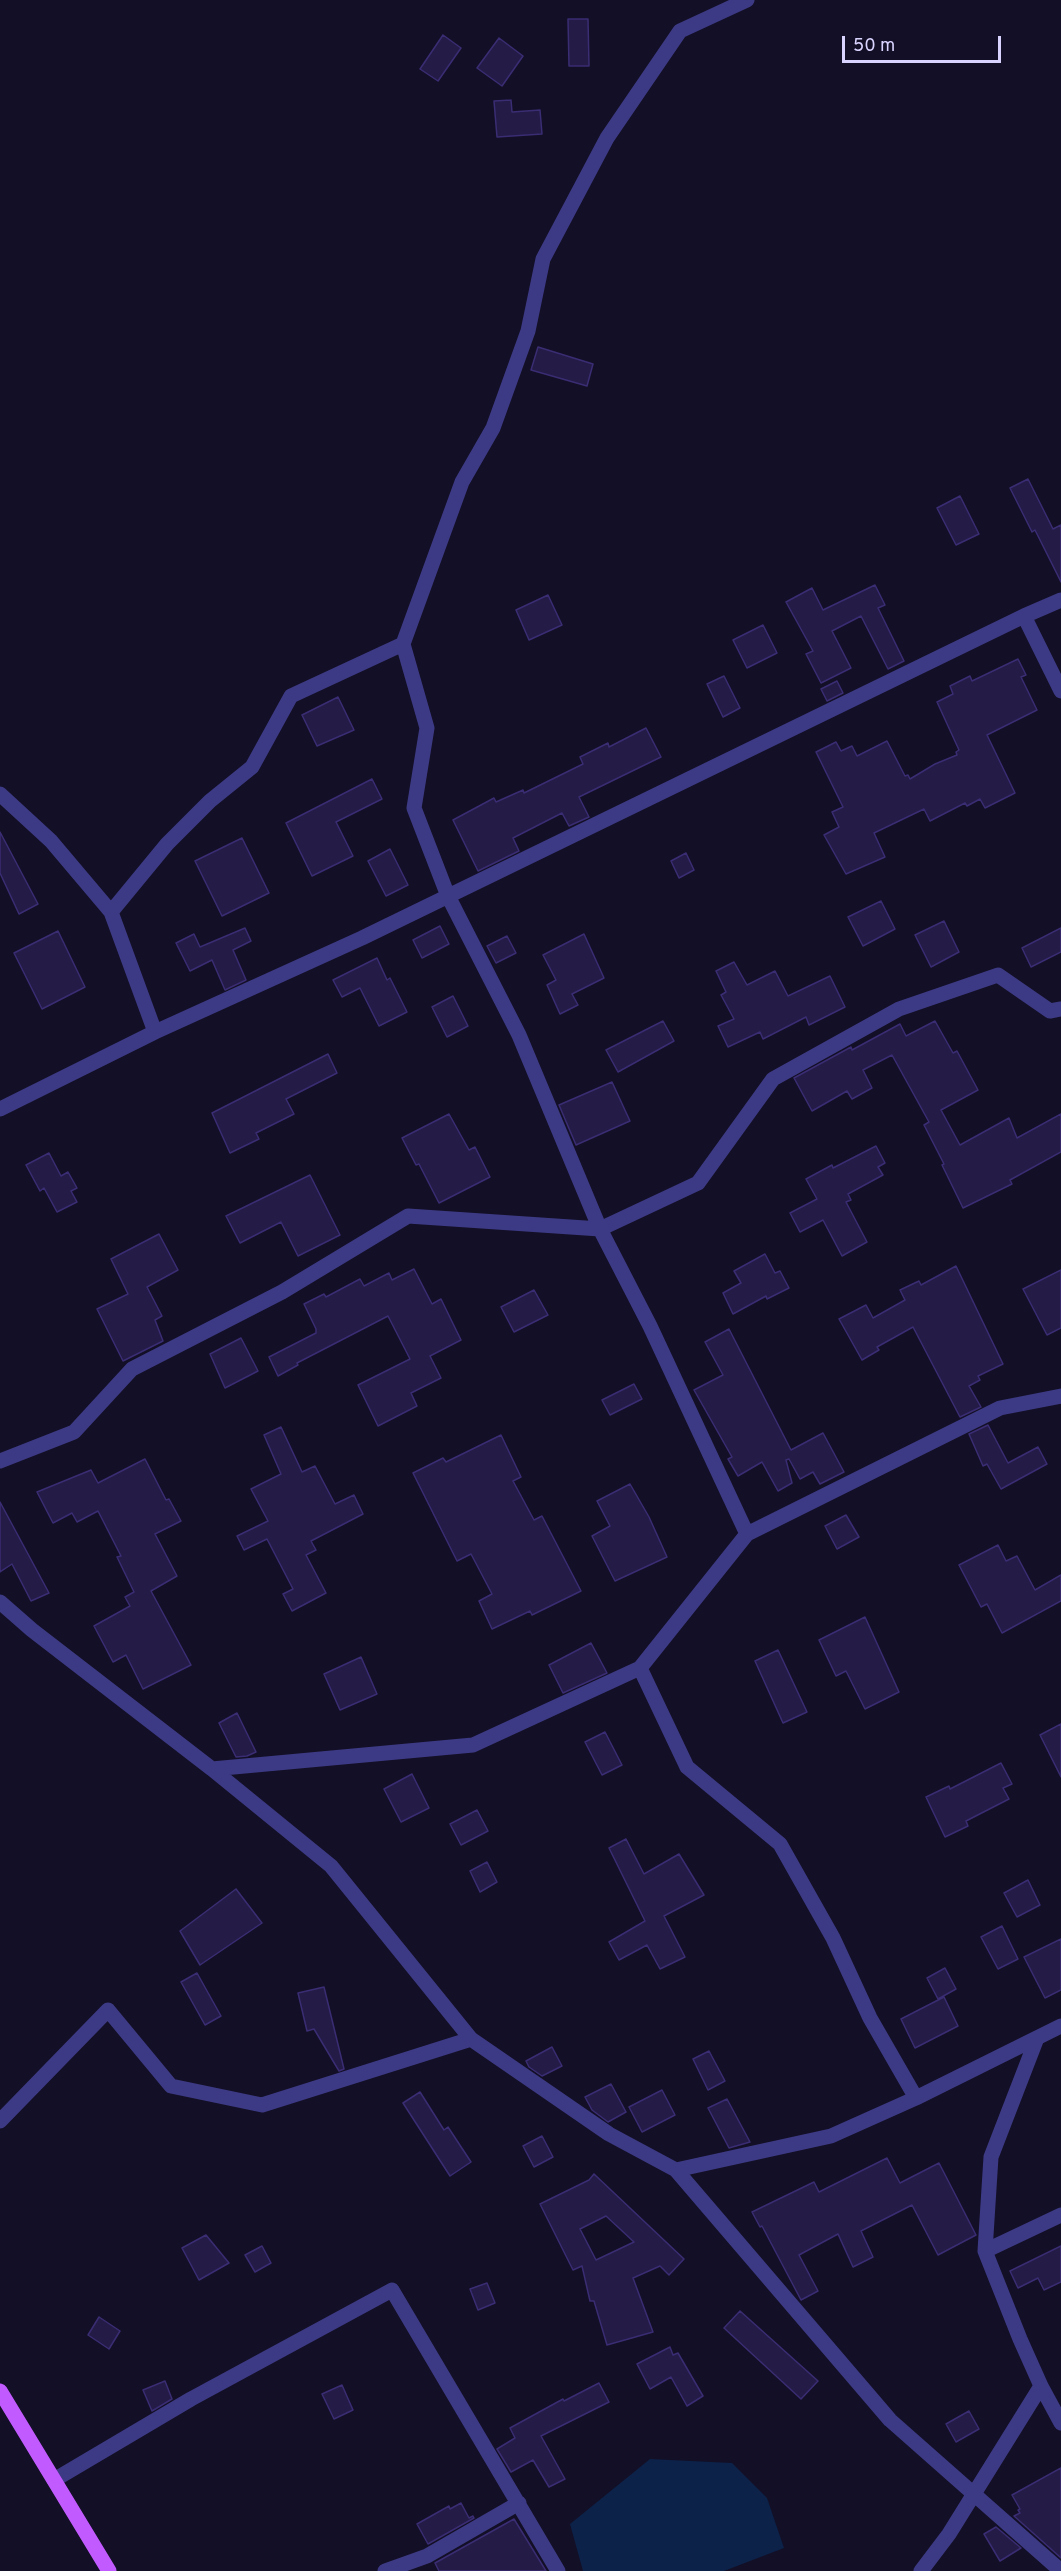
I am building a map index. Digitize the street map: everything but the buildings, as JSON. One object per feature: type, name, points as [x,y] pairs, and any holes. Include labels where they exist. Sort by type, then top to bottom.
[{"type":"main road","points":[[0,2391],[109,2571]]},
{"type":"street","points":[[747,0],[680,31],[607,138],[543,259],[528,331],[493,428],[462,482],[403,644],[427,728],[414,808],[448,896],[519,1035],[600,1229],[650,1326],[747,1534]]},
{"type":"street","points":[[0,1109],[155,1032],[448,896],[1061,600]]},
{"type":"street","points":[[1024,616],[1061,691]]},
{"type":"street","points":[[111,912],[167,844],[210,801],[252,767],[291,696],[403,644]]},
{"type":"street","points":[[0,794],[51,841],[111,912],[155,1032]]},
{"type":"street","points":[[0,1461],[74,1432],[132,1369],[282,1292],[408,1216],[600,1229],[698,1184],[773,1078],[899,1009],[998,975],[1050,1011],[1061,1009]]},
{"type":"street","points":[[212,1769],[473,1745],[640,1668],[747,1534],[1000,1408],[1061,1396]]},
{"type":"street","points":[[0,1602],[41,1638],[212,1769],[331,1866],[471,2039],[609,2134],[676,2170],[890,2420],[975,2492],[1061,2571]]},
{"type":"street","points":[[640,1668],[687,1767],[780,1844],[833,1938],[870,2018],[916,2098]]},
{"type":"street","points":[[0,2121],[108,2010],[171,2086],[262,2105],[471,2039]]},
{"type":"street","points":[[676,2170],[831,2136],[916,2098],[1061,2026]]},
{"type":"street","points":[[1036,2038],[991,2157],[985,2251],[1041,2386],[1061,2423]]},
{"type":"street","points":[[985,2251],[1061,2215]]},
{"type":"street","points":[[54,2480],[191,2399],[392,2290],[558,2571]]},
{"type":"street","points":[[921,2571],[949,2534],[1041,2386]]},
{"type":"street","points":[[385,2571],[427,2556],[519,2503]]},
{"type":"water","points":[[650,2459],[732,2463],[767,2498],[784,2548],[724,2571],[583,2571],[570,2524]]}]
